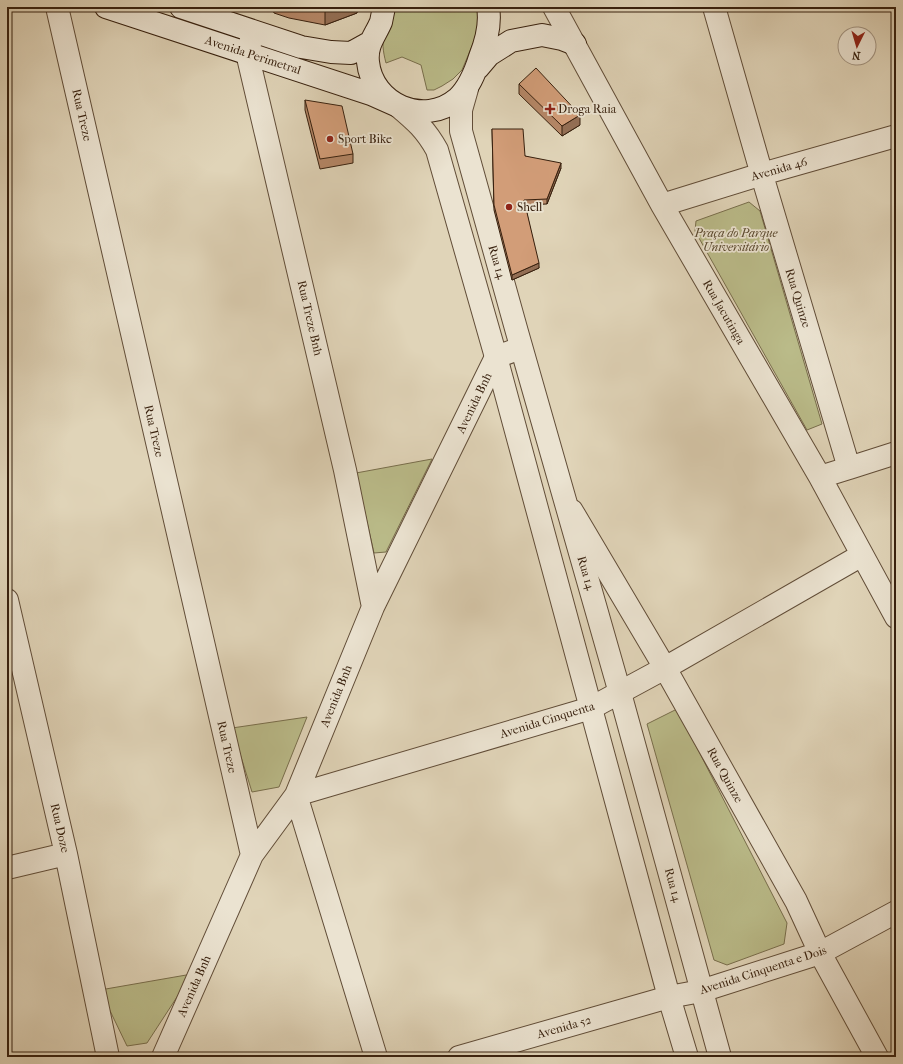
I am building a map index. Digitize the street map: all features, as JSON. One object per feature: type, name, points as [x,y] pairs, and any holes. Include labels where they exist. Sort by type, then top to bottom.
[{"type":"street","name":"Rua Treze","points":[[57,7],[252,855]]},
{"type":"street","name":"Avenida Perimetral","points":[[106,7],[129,11],[371,94],[398,106]]},
{"type":"street","name":"Avenida Perimetral","points":[[181,7],[301,47],[331,52],[351,52],[370,42]]},
{"type":"street","name":"Rua 14","points":[[384,7],[380,22],[370,42],[368,61],[372,79],[383,95],[419,123],[430,136],[438,150],[496,357],[669,997],[687,1057]]},
{"type":"street","name":"Rua 14","points":[[488,7],[489,12],[486,41],[461,110],[461,131],[521,348],[620,693],[720,1057]]},
{"type":"street","name":"Rua Jacutinga","points":[[554,7],[662,205],[820,477],[896,617]]},
{"type":"street","name":"Rua Quinze","points":[[714,7],[849,468]]},
{"type":"street","name":"Rua Treze Bnh","points":[[254,31],[248,53],[345,470],[373,607]]},
{"type":"street","points":[[471,81],[489,55],[511,41],[542,35],[562,39],[575,44]]},
{"type":"street","name":"Rua 14","points":[[398,106],[413,111],[428,111],[443,108],[456,100],[471,81]]},
{"type":"street","name":"Avenida 46","points":[[662,205],[762,174],[896,136]]},
{"type":"street","name":"Avenida Bnh","points":[[163,1057],[252,855],[296,796],[373,607],[496,357],[521,348]]},
{"type":"street","points":[[820,477],[896,453]]},
{"type":"street","name":"Rua Quinze","points":[[564,498],[665,668],[796,901],[820,953],[877,1057]]},
{"type":"street","name":"Avenida Cinquenta","points":[[296,796],[591,708],[665,668],[862,555]]},
{"type":"street","name":"Rua Doze","points":[[7,600],[66,854],[110,1056]]},
{"type":"street","points":[[296,796],[376,1057]]},
{"type":"street","points":[[7,868],[66,854]]},
{"type":"street","name":"Avenida Cinquenta e Dois","points":[[669,997],[702,991],[820,953],[896,912]]},
{"type":"street","name":"Avenida 52","points":[[458,1057],[669,997]]},
{"type":"green space","points":[[394,7],[479,7],[478,32],[462,70],[453,79],[434,90],[427,90],[421,65],[402,57],[386,63],[383,40]]},
{"type":"green space","name":"Praça do Parque Universitário","points":[[749,202],[760,211],[822,424],[807,430],[695,231],[696,221]]},
{"type":"green space","points":[[432,459],[386,552],[374,553],[356,473]]},
{"type":"green space","points":[[677,709],[787,923],[784,944],[727,965],[714,960],[647,724]]},
{"type":"green space","points":[[307,717],[279,787],[252,792],[232,728]]},
{"type":"green space","points":[[192,974],[147,1043],[127,1046],[100,990]]},
{"type":"building","points":[[305,7],[335,7],[325,11]]},
{"type":"building","name":"Droga Raia","points":[[536,68],[580,115],[562,126],[519,84]]},
{"type":"building","name":"Sport Bike","points":[[305,100],[342,106],[353,154],[320,159]]},
{"type":"building","name":"Shell","points":[[492,129],[523,129],[525,156],[561,163],[547,199],[524,200],[539,263],[512,275],[494,205]]},
{"type":"place","name":"Droga Raia","points":[[550,109]]},
{"type":"place","name":"Sport Bike","points":[[330,139]]},
{"type":"place","name":"Shell","points":[[509,207]]}]
